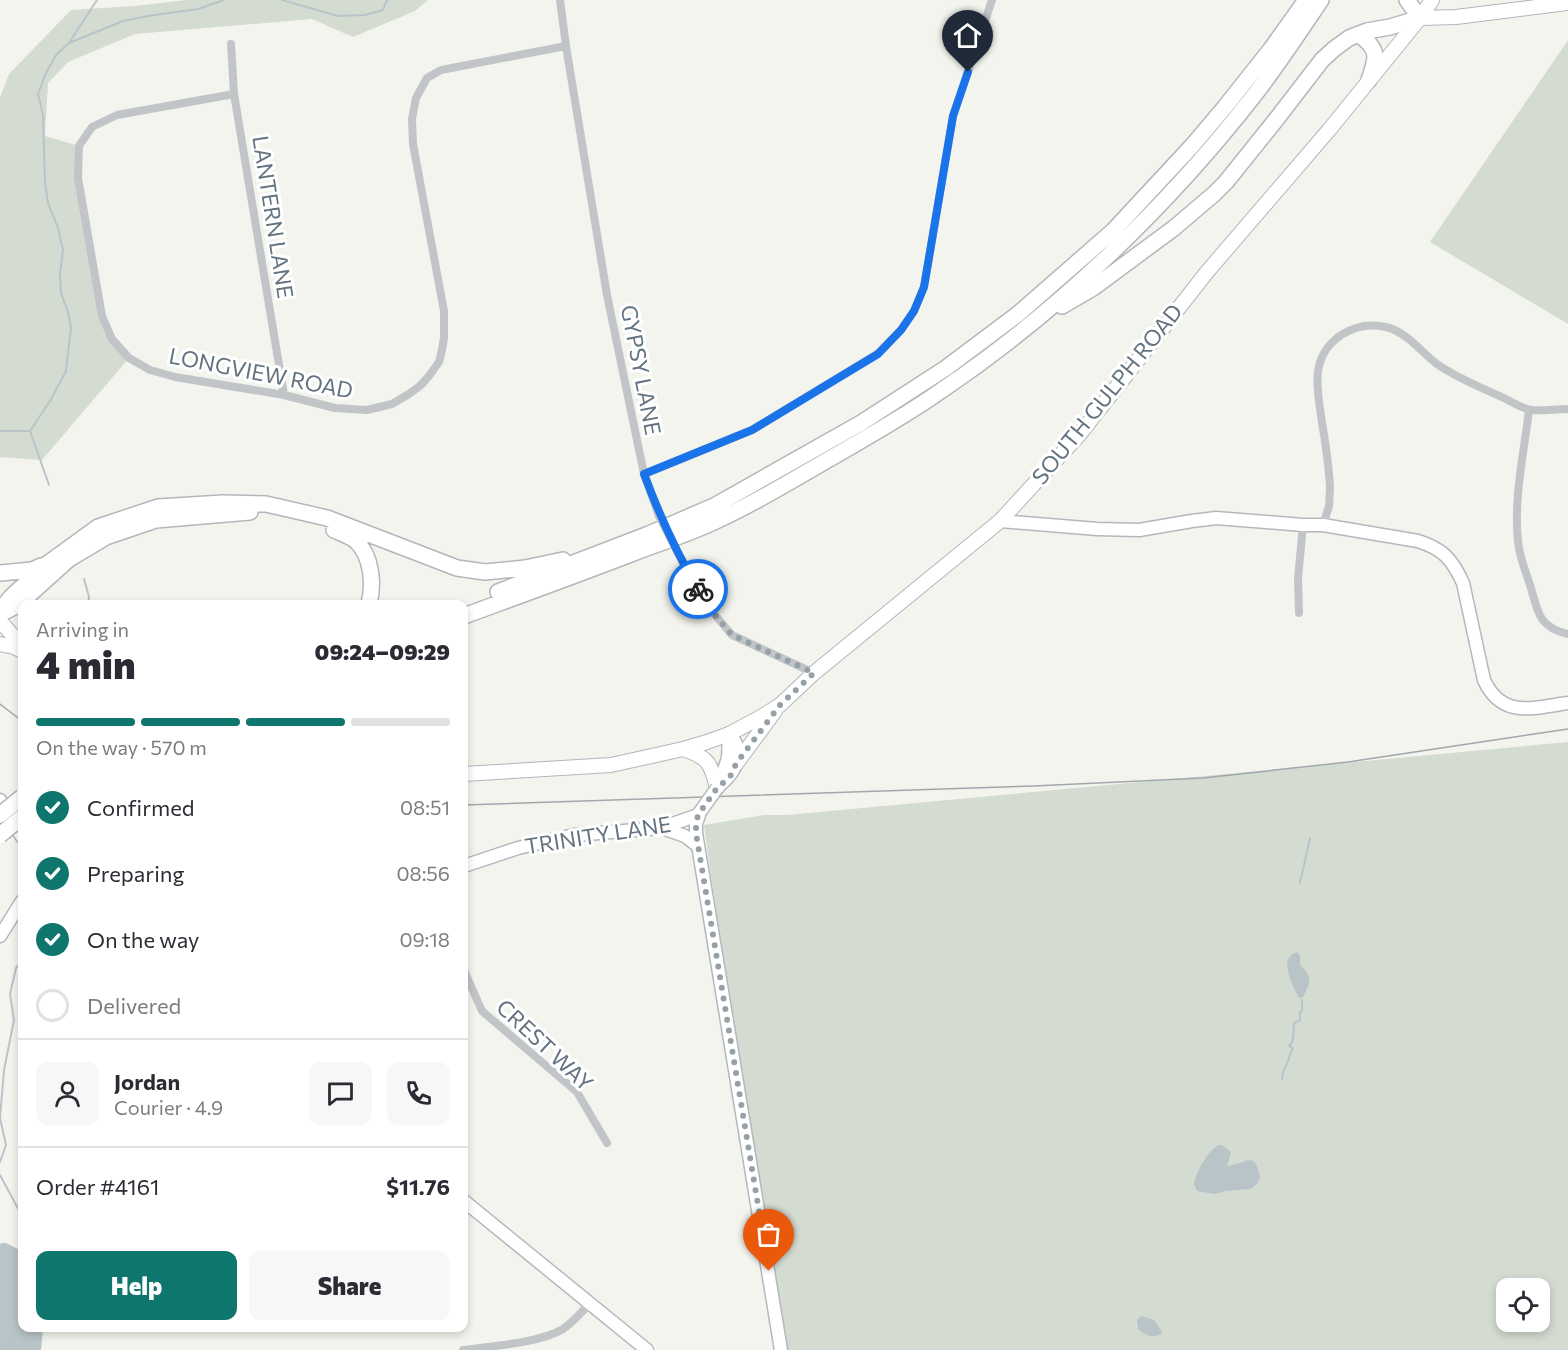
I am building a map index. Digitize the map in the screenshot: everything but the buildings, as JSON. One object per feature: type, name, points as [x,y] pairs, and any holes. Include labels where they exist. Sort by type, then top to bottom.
[{"type":"highway","points":[[468,603],[649,534],[714,506],[861,423],[946,368],[1018,314],[1113,231],[1192,146],[1271,49],[1306,0]]},
{"type":"highway","points":[[468,615],[706,525],[759,499],[861,441],[942,391],[1026,328],[1123,241],[1197,164],[1256,93],[1321,0]]},
{"type":"highway","points":[[1026,328],[1093,288],[1200,207],[1226,182],[1322,60],[1340,44],[1358,34],[1420,18],[1407,0]]},
{"type":"highway","points":[[1358,34],[1371,43],[1374,50],[1374,61],[1369,80]]},
{"type":"highway","points":[[0,612],[10,597],[47,564],[98,527],[158,507],[223,503],[266,504],[327,518],[457,568],[485,572],[525,568],[575,557],[649,534]]},
{"type":"highway","points":[[24,600],[69,559],[106,537],[156,520],[263,511],[328,527],[355,540],[366,555],[372,578],[369,600]]},
{"type":"highway","points":[[0,573],[32,570],[47,564]]},
{"type":"highway","points":[[0,612],[18,605]]},
{"type":"highway","points":[[0,815],[18,800]]},
{"type":"highway","points":[[0,835],[18,820]]},
{"type":"main road","name":"SOUTH GULPH ROAD","points":[[468,774],[611,765],[683,750],[729,734],[780,705],[814,673],[1000,521],[1079,435],[1208,272],[1329,130],[1432,0]]},
{"type":"main road","points":[[1420,18],[1456,17],[1568,3]]},
{"type":"main road","points":[[1000,521],[1139,530],[1216,518],[1323,525],[1431,545],[1450,560],[1462,582],[1484,680],[1489,690],[1506,705],[1518,708],[1530,709],[1568,703]]},
{"type":"main road","points":[[0,621],[18,641]]},
{"type":"main road","points":[[0,644],[18,649]]},
{"type":"main road","points":[[780,705],[736,764],[730,777],[718,787],[699,814],[696,833],[781,1350]]},
{"type":"main road","points":[[729,734],[737,747],[736,764]]},
{"type":"main road","points":[[718,787],[728,758],[729,734]]},
{"type":"main road","points":[[683,750],[698,754],[705,759],[714,774],[718,787]]},
{"type":"main road","points":[[0,800],[18,830]]},
{"type":"main road","name":"TRINITY LANE","points":[[468,865],[518,848],[574,835],[661,828],[699,814]]},
{"type":"main road","points":[[661,828],[685,836],[698,846]]},
{"type":"main road","points":[[0,936],[18,907]]},
{"type":"main road","points":[[468,1205],[647,1350]]},
{"type":"street","name":"GYPSY LANE","points":[[560,0],[607,295],[644,474],[659,516],[709,608],[732,635],[814,673]]},
{"type":"street","points":[[644,474],[752,430],[878,354],[901,330],[914,311],[924,287],[953,116],[992,0]]},
{"type":"street","name":"LANTERN LANE","points":[[231,44],[234,94],[284,394]]},
{"type":"street","name":"LONGVIEW ROAD","points":[[234,94],[117,116],[92,127],[79,146],[78,178],[102,316],[112,339],[129,358],[150,370],[175,377],[284,394],[335,408],[367,410],[392,404],[421,385],[439,362],[444,338],[444,311],[413,144],[412,119],[416,98],[427,78],[441,70],[566,45]]},
{"type":"street","points":[[1323,525],[1329,506],[1330,481],[1317,378],[1321,359],[1327,348],[1344,332],[1373,326],[1393,330],[1409,340],[1438,365],[1529,410],[1568,409]]},
{"type":"street","points":[[1529,410],[1516,505],[1519,548],[1537,611],[1543,622],[1553,629],[1568,634]]},
{"type":"street","points":[[1299,613],[1298,579],[1303,525]]},
{"type":"street","name":"CREST WAY","points":[[468,979],[482,1011],[577,1092],[607,1143]]},
{"type":"street","points":[[463,1350],[543,1338],[562,1329],[590,1303]]},
{"type":"shaded area","points":[[186,0],[428,0],[415,11],[353,37],[312,19],[135,34],[68,62],[48,83],[45,136],[79,146],[78,178],[102,316],[129,358],[42,460],[0,457],[0,98],[9,74],[71,10]]},
{"type":"shaded area","points":[[1568,40],[1568,324],[1430,242]]},
{"type":"shaded area","points":[[1568,742],[1568,1350],[776,1350],[704,825],[764,815],[787,815]]},
{"type":"shaded area","points":[[1297,952],[1300,956],[1300,965],[1309,977],[1308,987],[1303,997],[1299,998],[1290,980],[1287,966],[1291,955]]},
{"type":"shaded area","points":[[1219,1145],[1231,1152],[1227,1166],[1248,1160],[1255,1163],[1260,1178],[1257,1184],[1251,1189],[1215,1194],[1197,1191],[1194,1184],[1200,1168],[1207,1156]]},
{"type":"shaded area","points":[[6,1243],[18,1249],[18,1332],[43,1332],[41,1350],[0,1350],[0,1245]]},
{"type":"shaded area","points":[[1141,1316],[1154,1320],[1162,1331],[1161,1334],[1149,1336],[1138,1329],[1137,1320]]},
{"type":"waterway","points":[[30,431],[66,371],[71,328],[61,293],[60,274],[63,250],[58,228],[48,203],[45,183],[43,115],[38,94],[56,55],[69,43],[97,0]]},
{"type":"waterway","points":[[69,43],[123,21],[198,9],[224,0]]},
{"type":"waterway","points":[[282,0],[338,16],[365,15],[383,10],[387,0]]},
{"type":"waterway","points":[[0,431],[30,431],[49,485]]},
{"type":"waterway","points":[[84,579],[89,600]]},
{"type":"waterway","points":[[1300,883],[1310,838]]},
{"type":"waterway","points":[[0,1162],[6,1145],[0,1118],[4,1070],[14,1020],[10,994],[18,966]]},
{"type":"waterway","points":[[1282,1079],[1293,1048],[1289,1046],[1293,1039],[1294,1023],[1300,1020],[1302,1000]]},
{"type":"waterway","points":[[0,1175],[18,1209]]},
{"type":"tram line","points":[[0,704],[18,718]]},
{"type":"tram line","points":[[468,805],[1034,786],[1203,778],[1348,762],[1568,729]]},
{"type":"way so far","points":[[698,589],[709,608],[732,635],[814,673],[780,705],[736,764],[730,777],[717,788],[700,812],[696,824],[769,1271]]},
{"type":"route","points":[[698,589],[659,516],[644,474],[752,430],[878,354],[901,330],[914,311],[924,287],[953,116],[968,72]]}]
